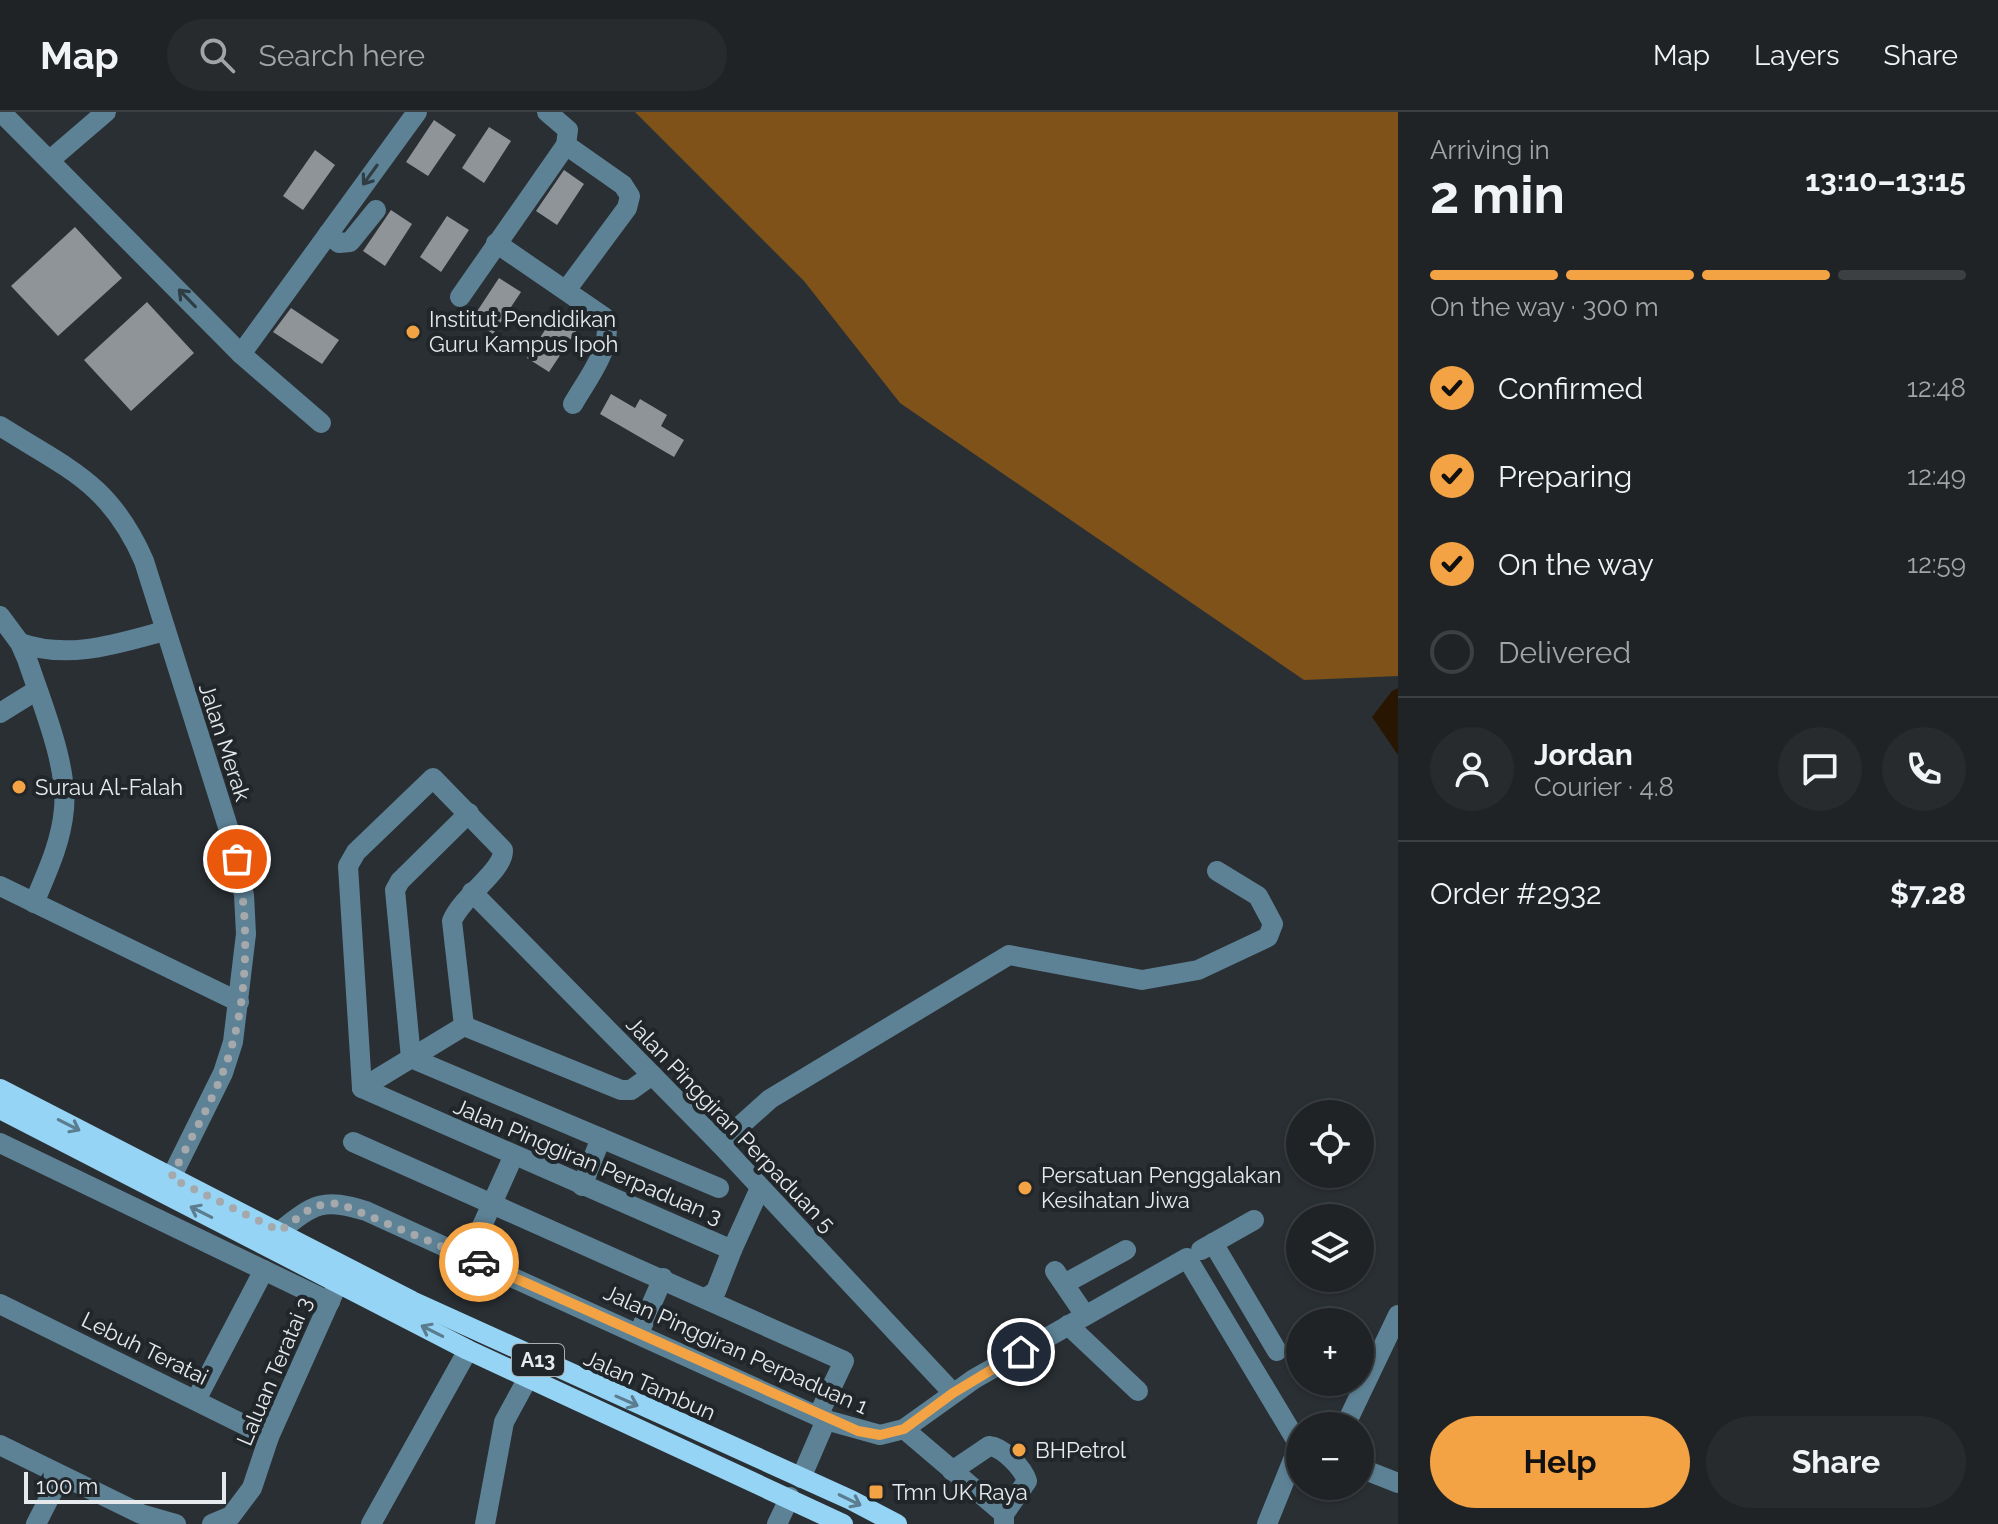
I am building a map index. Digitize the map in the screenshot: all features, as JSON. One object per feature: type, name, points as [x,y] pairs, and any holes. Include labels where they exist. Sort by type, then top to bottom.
[{"type":"main road","name":"Jalan Tambun","points":[[0,1089],[280,1231],[338,1284],[446,1318],[897,1524]]},
{"type":"main road","name":"Jalan Tambun","points":[[0,1109],[468,1350],[843,1524]]},
{"type":"main road","points":[[446,1318],[523,1358],[529,1364],[529,1376],[543,1371],[580,1380]]},
{"type":"main road","points":[[661,1416],[767,1471],[779,1479],[790,1497]]},
{"type":"main road","points":[[801,1478],[799,1490],[802,1496],[853,1524]]},
{"type":"street","points":[[1,112],[241,354],[321,423]]},
{"type":"street","points":[[50,160],[106,112]]},
{"type":"street","points":[[241,354],[417,112]]},
{"type":"street","points":[[460,297],[566,145],[569,135],[566,126],[547,112]]},
{"type":"street","points":[[566,145],[623,185],[630,196],[627,208],[567,289]]},
{"type":"street","points":[[328,234],[339,243],[350,242],[376,210]]},
{"type":"street","points":[[496,243],[597,309],[608,327],[606,344],[573,404]]},
{"type":"street","name":"Jalan Merak","points":[[0,426],[93,485],[128,524],[144,561],[237,859],[246,934],[233,1042],[223,1073],[171,1178]]},
{"type":"street","points":[[0,616],[20,643],[37,690],[59,762],[65,805],[54,856],[34,903]]},
{"type":"street","points":[[20,643],[44,651],[82,651],[164,631]]},
{"type":"street","points":[[0,713],[37,690]]},
{"type":"street","points":[[431,779],[435,779],[469,813],[503,850],[504,857],[455,913],[451,930],[464,1026],[362,1088],[348,866],[351,859],[431,779]]},
{"type":"street","points":[[411,1058],[395,890],[469,813]]},
{"type":"street","points":[[720,1144],[770,1099],[1009,955],[1142,980],[1198,970],[1268,937],[1273,924],[1258,896],[1217,871]]},
{"type":"street","points":[[0,886],[239,1002]]},
{"type":"street","name":"Jalan Pinggiran Perpaduan 5","points":[[472,892],[720,1144],[953,1393]]},
{"type":"street","points":[[464,1026],[621,1090],[631,1090],[652,1075]]},
{"type":"street","points":[[411,1058],[719,1188]]},
{"type":"street","name":"Jalan Pinggiran Perpaduan 3","points":[[362,1088],[513,1157],[732,1250],[760,1188]]},
{"type":"street","points":[[582,1186],[601,1138]]},
{"type":"street","points":[[353,1142],[490,1205],[707,1297],[844,1361],[801,1478]]},
{"type":"street","points":[[0,1143],[264,1270],[338,1284]]},
{"type":"street","points":[[468,1257],[513,1157]]},
{"type":"street","name":"Jalan Pinggiran Perpaduan 1","points":[[280,1231],[314,1206],[338,1203],[468,1257],[822,1418],[880,1435],[904,1429]]},
{"type":"street","points":[[952,1471],[989,1446],[998,1447],[1027,1476],[1004,1519],[904,1429],[953,1393],[1254,1220]]},
{"type":"street","points":[[1213,1243],[1277,1351]]},
{"type":"street","points":[[707,1297],[716,1291],[732,1250]]},
{"type":"street","points":[[1126,1250],[1060,1277],[1077,1320],[1138,1391]]},
{"type":"street","points":[[1187,1258],[1286,1422]]},
{"type":"street","points":[[196,1400],[264,1270]]},
{"type":"street","points":[[639,1333],[663,1278]]},
{"type":"street","name":"Laluan Teratai 3","points":[[212,1524],[231,1516],[252,1488],[269,1437],[338,1284]]},
{"type":"street","name":"Lebuh Teratai","points":[[0,1304],[269,1437]]},
{"type":"street","points":[[1352,1412],[1398,1315]]},
{"type":"street","points":[[371,1524],[468,1350]]},
{"type":"street","points":[[485,1524],[504,1422],[529,1376]]},
{"type":"street","points":[[0,1445],[141,1514],[176,1524]]},
{"type":"street","points":[[1374,1474],[1398,1483]]},
{"type":"street","points":[[36,1524],[60,1477]]},
{"type":"street","points":[[1267,1524],[1286,1479]]},
{"type":"street","points":[[777,1524],[790,1497]]},
{"type":"shaded area","points":[[635,112],[1398,112],[1398,676],[1304,680],[900,403],[804,281]]},
{"type":"shaded area","points":[[1398,688],[1398,755],[1372,717],[1392,691]]},
{"type":"building","points":[[434,120],[456,135],[428,176],[406,162]]},
{"type":"building","points":[[489,127],[511,141],[484,183],[462,168]]},
{"type":"building","points":[[315,150],[335,165],[303,210],[283,196]]},
{"type":"building","points":[[564,170],[584,184],[557,225],[536,211]]},
{"type":"building","points":[[391,210],[412,224],[385,266],[363,251]]},
{"type":"building","points":[[447,216],[469,230],[441,272],[420,257]]},
{"type":"building","points":[[75,227],[122,278],[58,336],[11,286]]},
{"type":"building","points":[[499,278],[521,292],[493,334],[472,319]]},
{"type":"building","points":[[147,302],[194,353],[131,411],[84,360]]},
{"type":"building","points":[[291,308],[339,340],[322,364],[273,332]]},
{"type":"building","points":[[554,316],[576,331],[549,372],[527,358]]},
{"type":"building","points":[[611,394],[635,408],[640,399],[667,415],[661,426],[684,440],[674,457],[600,414]]},
{"type":"way so far","points":[[237,859],[244,895],[246,934],[233,1042],[223,1073],[171,1178],[280,1231],[314,1206],[338,1203],[366,1211],[479,1262]]},
{"type":"place","name":"Institut Pendidikan Guru Kampus Ipoh","points":[[413,332]]},
{"type":"place","name":"Surau Al-Falah","points":[[19,787]]},
{"type":"place","name":"Persatuan Penggalakan Kesihatan Jiwa","points":[[1025,1188]]},
{"type":"place","name":"BHPetrol","points":[[1019,1450]]},
{"type":"place","name":"Tmn UK Raya","points":[[876,1492]]},
{"type":"route","points":[[479,1262],[826,1420],[880,1435],[904,1429],[974,1379],[1021,1352]]}]
